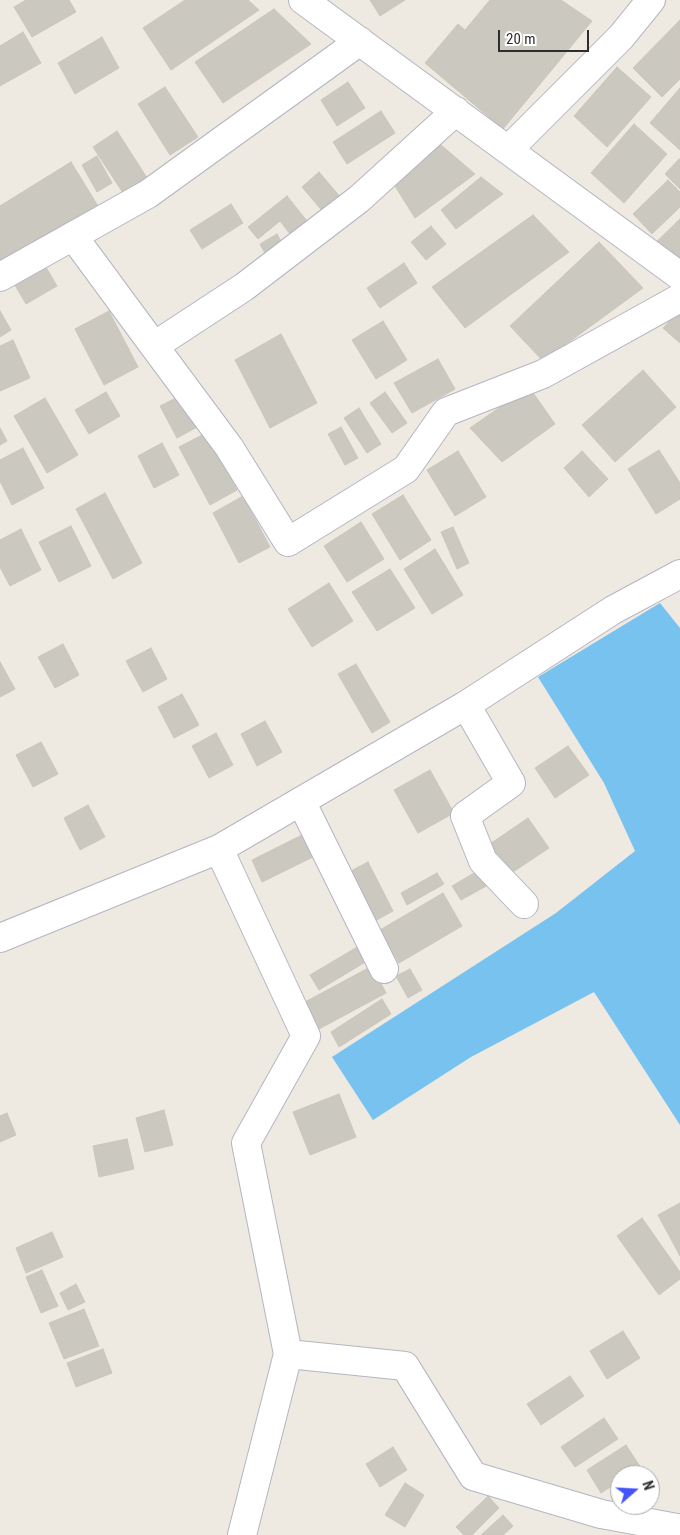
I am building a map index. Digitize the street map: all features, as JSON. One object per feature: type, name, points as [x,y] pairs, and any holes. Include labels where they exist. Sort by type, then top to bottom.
[{"type":"street","points":[[303,0],[680,276]]},
{"type":"street","points":[[508,150],[621,37],[651,0]]},
{"type":"street","points":[[0,277],[148,194],[360,41]]},
{"type":"street","points":[[154,346],[244,287],[351,204],[456,111]]},
{"type":"street","points":[[73,236],[229,446],[288,542],[406,469],[446,412],[543,374],[680,298]]},
{"type":"street","points":[[0,938],[219,849],[466,705],[613,610],[680,574]]},
{"type":"street","points":[[466,705],[511,783],[465,816],[482,861],[524,904]]},
{"type":"street","points":[[301,800],[384,969]]},
{"type":"street","points":[[219,849],[306,1036],[246,1143],[288,1354],[242,1535]]},
{"type":"street","points":[[288,1354],[405,1366],[473,1476],[601,1514],[676,1530]]},
{"type":"water","points":[[660,603],[680,628],[680,1125],[594,992],[471,1057],[373,1120],[332,1057],[556,913],[635,851],[604,783],[538,677]]},
{"type":"building","points":[[26,0],[69,0],[76,12],[32,37],[14,7]]},
{"type":"building","points":[[185,0],[248,0],[259,10],[171,70],[143,28]]},
{"type":"building","points":[[370,0],[405,0],[380,16]]},
{"type":"building","points":[[490,0],[561,0],[592,21],[503,129],[425,63],[458,24],[465,30]]},
{"type":"building","points":[[274,9],[311,44],[223,103],[195,62]]},
{"type":"building","points":[[680,20],[680,79],[662,97],[633,68]]},
{"type":"building","points":[[23,32],[41,63],[0,86],[0,46]]},
{"type":"building","points":[[102,37],[119,68],[75,94],[58,63]]},
{"type":"building","points":[[617,67],[651,97],[607,147],[574,116]]},
{"type":"building","points":[[348,82],[365,108],[337,126],[321,100]]},
{"type":"building","points":[[165,87],[198,137],[170,155],[138,104]]},
{"type":"building","points":[[680,88],[680,150],[650,123]]},
{"type":"building","points":[[381,111],[395,133],[347,164],[333,142]]},
{"type":"building","points":[[634,124],[667,154],[624,203],[591,173]]},
{"type":"building","points":[[117,131],[149,181],[125,196],[93,147]]},
{"type":"building","points":[[441,145],[475,174],[415,218],[390,178]]},
{"type":"building","points":[[97,156],[112,183],[97,192],[82,165]]},
{"type":"building","points":[[679,159],[680,161],[680,189],[665,174]]},
{"type":"building","points":[[71,162],[98,206],[0,267],[0,206]]},
{"type":"building","points":[[319,172],[342,199],[324,213],[302,187]]},
{"type":"building","points":[[481,177],[503,194],[456,229],[441,210]]},
{"type":"building","points":[[668,180],[680,192],[680,207],[652,234],[633,214]]},
{"type":"building","points":[[287,196],[311,226],[294,239],[280,221],[258,239],[248,227]]},
{"type":"building","points":[[231,204],[243,223],[202,249],[190,230]]},
{"type":"building","points":[[533,215],[569,252],[465,328],[432,287]]},
{"type":"building","points":[[680,219],[680,257],[668,269],[649,249]]},
{"type":"building","points":[[431,226],[446,244],[426,260],[411,242]]},
{"type":"building","points":[[277,234],[285,249],[268,259],[260,244]]},
{"type":"building","points":[[599,242],[643,288],[543,361],[510,326]]},
{"type":"building","points":[[43,262],[57,286],[26,304],[12,280]]},
{"type":"building","points":[[404,263],[417,283],[380,308],[367,288]]},
{"type":"building","points":[[680,310],[680,343],[663,328]]},
{"type":"building","points":[[0,311],[11,330],[0,337]]},
{"type":"building","points":[[109,311],[138,367],[104,385],[75,329]]},
{"type":"building","points":[[383,321],[407,360],[376,379],[352,340]]},
{"type":"building","points":[[281,334],[317,403],[270,428],[235,360]]},
{"type":"building","points":[[13,340],[30,378],[0,391],[0,346]]},
{"type":"building","points":[[438,359],[455,389],[412,413],[394,383]]},
{"type":"building","points":[[643,370],[676,407],[615,462],[582,425]]},
{"type":"building","points":[[529,387],[555,424],[502,462],[470,428]]},
{"type":"building","points":[[106,392],[120,416],[89,434],[75,410]]},
{"type":"building","points":[[385,392],[407,423],[392,433],[370,403]]},
{"type":"building","points":[[184,394],[201,425],[177,438],[160,406]]},
{"type":"building","points":[[45,398],[78,455],[47,473],[14,416]]},
{"type":"building","points":[[359,408],[381,444],[367,453],[344,418]]},
{"type":"building","points":[[341,427],[358,458],[345,465],[328,434]]},
{"type":"building","points":[[0,428],[7,441],[0,445]]},
{"type":"building","points":[[206,433],[237,490],[210,505],[179,447]]},
{"type":"building","points":[[162,443],[179,475],[154,488],[138,456]]},
{"type":"building","points":[[23,448],[44,488],[12,505],[0,481],[0,460]]},
{"type":"building","points":[[659,450],[680,483],[680,499],[656,514],[628,469]]},
{"type":"building","points":[[458,451],[486,497],[455,516],[427,470]]},
{"type":"building","points":[[582,451],[608,479],[589,497],[564,468]]},
{"type":"building","points":[[105,493],[142,563],[113,579],[76,509]]},
{"type":"building","points":[[403,495],[431,540],[400,560],[372,514]]},
{"type":"building","points":[[243,496],[270,547],[239,563],[213,513]]},
{"type":"building","points":[[361,522],[384,559],[347,582],[324,546]]},
{"type":"building","points":[[71,526],[91,566],[59,582],[39,542]]},
{"type":"building","points":[[453,527],[469,563],[457,569],[441,532]]},
{"type":"building","points":[[21,529],[41,570],[10,586],[0,567],[0,540]]},
{"type":"building","points":[[435,549],[463,595],[432,614],[404,569]]},
{"type":"building","points":[[390,569],[415,608],[377,631],[352,592]]},
{"type":"building","points":[[329,583],[353,621],[312,647],[288,609]]},
{"type":"building","points":[[63,644],[79,675],[55,688],[38,657]]},
{"type":"building","points":[[151,648],[167,679],[143,692],[126,661]]},
{"type":"building","points":[[0,662],[15,689],[0,697]]},
{"type":"building","points":[[356,664],[390,722],[372,733],[338,674]]},
{"type":"building","points":[[182,694],[199,725],[174,738],[158,707]]},
{"type":"building","points":[[265,721],[282,752],[257,766],[241,734]]},
{"type":"building","points":[[216,733],[233,765],[209,778],[192,746]]},
{"type":"building","points":[[41,742],[58,774],[33,787],[16,755]]},
{"type":"building","points":[[568,746],[589,775],[555,798],[535,768]]},
{"type":"building","points":[[430,770],[454,813],[418,833],[394,790]]},
{"type":"building","points":[[88,805],[105,837],[80,850],[64,818]]},
{"type":"building","points":[[528,818],[549,848],[504,878],[484,848]]},
{"type":"building","points":[[306,833],[317,855],[262,882],[252,860]]},
{"type":"building","points":[[368,862],[393,911],[375,921],[349,872]]},
{"type":"building","points":[[481,869],[490,884],[461,900],[452,886]]},
{"type":"building","points":[[437,873],[444,884],[407,905],[401,893]]},
{"type":"building","points":[[443,893],[462,926],[399,963],[380,930]]},
{"type":"building","points":[[359,946],[367,961],[319,990],[310,975]]},
{"type":"building","points":[[372,966],[386,993],[319,1029],[305,1002]]},
{"type":"building","points":[[410,969],[422,990],[408,998],[396,976]]},
{"type":"building","points":[[382,999],[391,1014],[339,1047],[331,1032]]},
{"type":"building","points":[[339,1094],[356,1137],[310,1155],[293,1112]]},
{"type":"building","points":[[164,1110],[173,1145],[145,1152],[136,1118]]},
{"type":"building","points":[[7,1113],[16,1135],[0,1142],[0,1116]]},
{"type":"building","points":[[127,1139],[134,1169],[99,1177],[93,1146]]},
{"type":"building","points":[[680,1203],[680,1256],[658,1215]]},
{"type":"building","points":[[642,1218],[680,1272],[680,1279],[659,1295],[617,1236]]},
{"type":"building","points":[[52,1232],[63,1257],[26,1273],[16,1248]]},
{"type":"building","points":[[42,1270],[58,1306],[41,1313],[26,1277]]},
{"type":"building","points":[[76,1284],[85,1302],[68,1310],[60,1293]]},
{"type":"building","points":[[84,1309],[99,1346],[64,1359],[49,1323]]},
{"type":"building","points":[[623,1331],[640,1358],[607,1379],[590,1351]]},
{"type":"building","points":[[103,1349],[112,1373],[76,1387],[67,1363]]},
{"type":"building","points":[[570,1376],[584,1396],[541,1425],[527,1404]]},
{"type":"building","points":[[604,1418],[618,1439],[575,1467],[561,1447]]},
{"type":"building","points":[[626,1445],[639,1465],[610,1465],[610,1487],[601,1493],[587,1470]]},
{"type":"building","points":[[393,1447],[407,1470],[380,1487],[366,1464]]},
{"type":"building","points":[[405,1483],[424,1495],[405,1527],[385,1515]]},
{"type":"building","points":[[488,1496],[499,1508],[472,1535],[464,1535],[456,1527]]},
{"type":"building","points":[[503,1515],[513,1526],[503,1535],[481,1535]]}]
